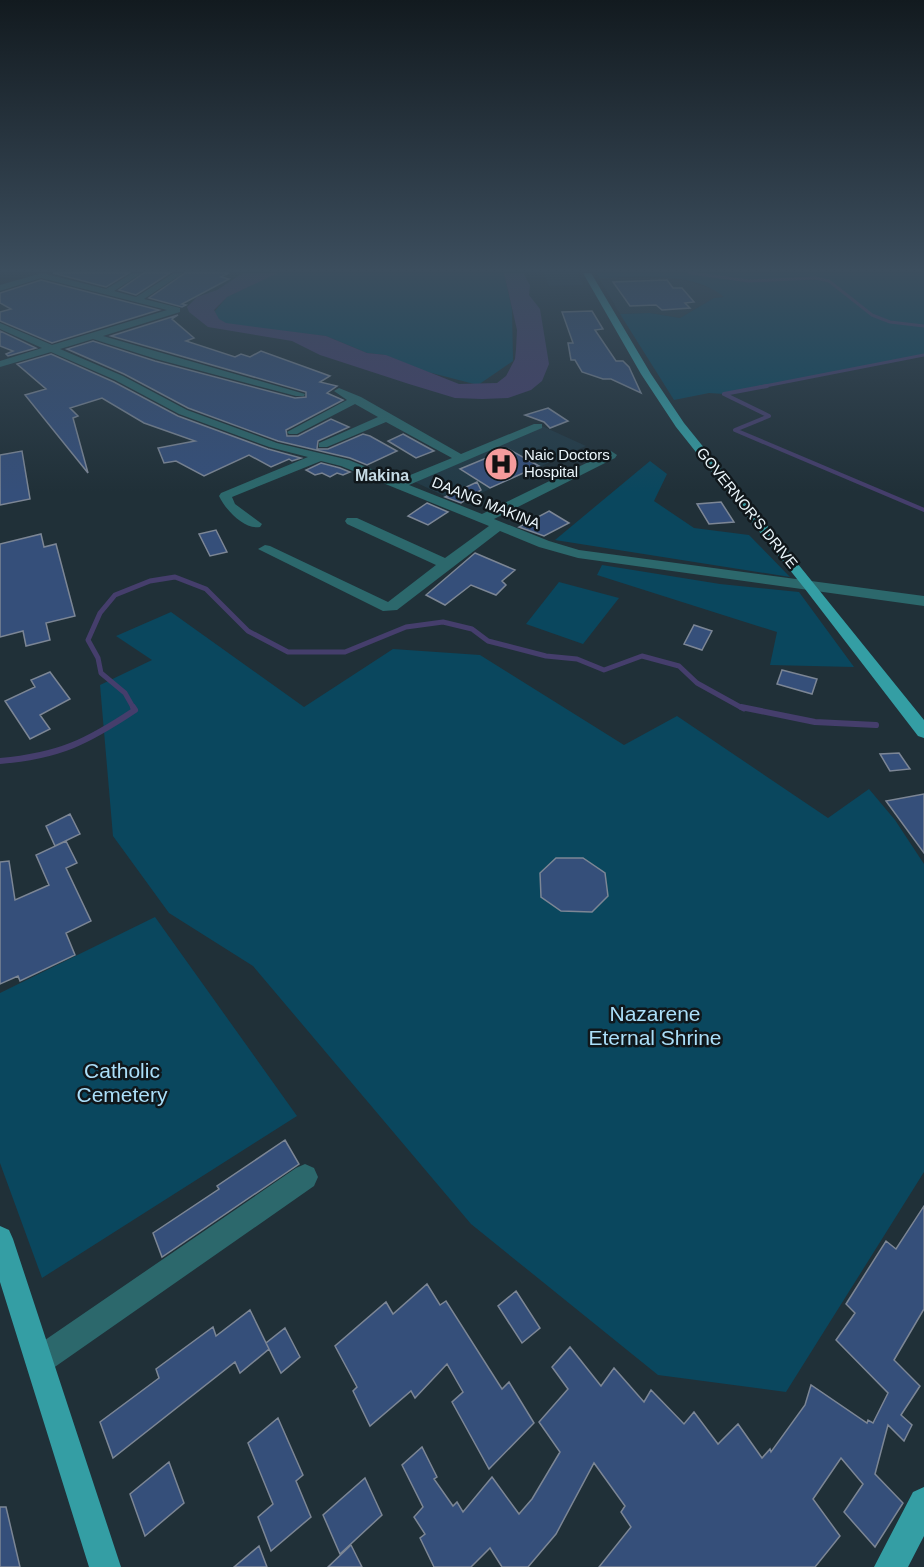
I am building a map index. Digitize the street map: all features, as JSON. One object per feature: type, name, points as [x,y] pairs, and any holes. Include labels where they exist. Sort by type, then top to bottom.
[{"type":"main road","name":"GOVERNOR'S DRIVE","points":[[630,346],[680,425],[924,732]]},
{"type":"main road","points":[[0,1239],[105,1567]]},
{"type":"main road","points":[[890,1567],[924,1503]]},
{"type":"street","points":[[0,364],[54,346]]},
{"type":"street","points":[[130,346],[300,394]]},
{"type":"street","name":"DAANG MAKINA","points":[[51,347],[119,378],[183,412],[273,445],[322,451],[345,463],[544,544],[578,554],[924,601]]},
{"type":"street","points":[[339,391],[460,458]]},
{"type":"street","points":[[322,451],[292,432],[357,399]]},
{"type":"street","points":[[255,524],[230,506],[225,496],[322,451],[387,417]]},
{"type":"street","points":[[398,485],[538,426]]},
{"type":"street","points":[[483,519],[611,455]]},
{"type":"street","points":[[352,520],[446,564]]},
{"type":"street","points":[[265,549],[382,608],[392,608],[499,525]]},
{"type":"street","points":[[39,1361],[305,1177]]},
{"type":"shaded area","points":[[302,346],[350,346],[367,353],[386,355],[459,384],[497,383],[506,376],[515,359],[516,346],[546,346],[549,364],[542,381],[531,390],[508,398],[455,398],[320,355]]},
{"type":"shaded area","name":"Naic Doctors Hospital","points":[[542,426],[586,446],[459,503],[415,482]]},
{"type":"green space","points":[[350,346],[513,346],[513,361],[478,385],[424,371],[385,355],[367,353]]},
{"type":"green space","points":[[640,346],[924,346],[924,355],[724,394],[709,393],[674,400]]},
{"type":"green space","points":[[650,461],[667,474],[654,501],[694,528],[749,535],[790,577],[555,540]]},
{"type":"green space","points":[[602,565],[720,584],[799,592],[854,667],[770,665],[777,632],[597,575]]},
{"type":"green space","points":[[559,582],[619,598],[583,644],[526,624]]},
{"type":"green space","name":"Nazarene Eternal Shrine","points":[[171,612],[304,707],[393,649],[480,655],[624,745],[677,716],[828,818],[869,789],[895,820],[924,864],[924,1172],[786,1392],[658,1375],[471,1224],[253,966],[169,913],[113,836],[100,685],[152,660],[116,636]]},
{"type":"green space","name":"Catholic Cemetery","points":[[155,917],[297,1116],[42,1278],[0,1163],[0,993]]},
{"type":"building","points":[[0,346],[36,348],[8,356],[6,354],[13,351]]},
{"type":"building","points":[[76,346],[109,346],[155,361],[295,398],[306,397],[306,392],[146,346],[202,346],[235,357],[241,354],[250,357],[261,351],[330,376],[320,382],[337,386],[327,393],[343,400],[286,430],[287,436],[298,436],[331,419],[349,427],[318,441],[317,449],[328,449],[363,434],[397,451],[367,465],[350,458],[278,441],[188,408],[124,374],[67,349]]},
{"type":"building","points":[[569,346],[606,346],[616,361],[623,361],[629,367],[641,393],[611,379],[603,379],[582,372],[575,360],[571,360]]},
{"type":"building","points":[[51,354],[114,382],[178,416],[268,449],[301,458],[292,461],[289,459],[271,467],[249,455],[204,476],[176,461],[164,463],[158,448],[195,441],[144,423],[102,398],[70,408],[78,416],[73,418],[88,473],[25,395],[46,389],[17,364]]},
{"type":"building","points":[[548,408],[568,421],[550,428],[544,422],[525,415]]},
{"type":"building","points":[[403,434],[434,451],[416,458],[388,441]]},
{"type":"building","points":[[508,449],[539,466],[490,488],[460,469]]},
{"type":"building","points":[[22,451],[30,499],[0,505],[0,455]]},
{"type":"building","points":[[321,463],[350,472],[343,475],[337,473],[330,477],[322,473],[315,475],[306,470]]},
{"type":"building","points":[[477,482],[481,490],[461,503],[445,497]]},
{"type":"building","points":[[721,502],[734,522],[709,524],[697,504]]},
{"type":"building","points":[[427,503],[448,512],[428,525],[408,516]]},
{"type":"building","points":[[549,511],[569,523],[544,536],[519,527]]},
{"type":"building","points":[[216,530],[227,552],[210,556],[199,534]]},
{"type":"building","points":[[41,534],[44,547],[56,544],[75,616],[46,623],[50,640],[26,646],[23,631],[0,637],[0,544]]},
{"type":"building","points":[[475,553],[515,570],[502,581],[506,585],[496,595],[471,585],[445,605],[426,595]]},
{"type":"building","points":[[694,625],[712,631],[702,650],[684,644]]},
{"type":"building","points":[[782,670],[817,679],[812,694],[777,684]]},
{"type":"building","points":[[50,672],[70,699],[40,715],[50,729],[30,739],[5,701],[35,687],[31,680]]},
{"type":"building","points":[[899,753],[910,769],[890,771],[880,754]]},
{"type":"building","points":[[924,794],[924,853],[886,801]]},
{"type":"building","points":[[70,814],[80,834],[55,846],[46,826]]},
{"type":"building","points":[[66,841],[77,863],[66,868],[91,921],[66,933],[75,955],[20,981],[18,976],[0,984],[0,862],[9,861],[15,900],[49,885],[36,855]]},
{"type":"building","points":[[556,858],[583,858],[605,873],[608,896],[592,912],[561,911],[541,897],[540,873]]},
{"type":"building","points":[[285,1140],[299,1164],[162,1257],[153,1233],[219,1189],[217,1186]]},
{"type":"building","points":[[924,1206],[924,1309],[894,1360],[920,1386],[901,1415],[912,1425],[904,1441],[888,1425],[875,1474],[903,1503],[875,1547],[844,1512],[863,1484],[841,1458],[813,1499],[840,1536],[815,1567],[599,1567],[631,1527],[621,1512],[625,1506],[594,1463],[556,1534],[528,1567],[502,1567],[490,1548],[471,1567],[434,1567],[420,1538],[425,1534],[414,1517],[423,1507],[402,1465],[422,1447],[437,1477],[434,1479],[453,1506],[457,1502],[463,1512],[492,1477],[519,1514],[532,1499],[560,1452],[539,1422],[568,1389],[552,1367],[570,1347],[601,1386],[614,1368],[644,1402],[651,1390],[684,1424],[694,1412],[718,1444],[738,1424],[762,1458],[770,1449],[771,1452],[805,1405],[811,1385],[867,1423],[868,1420],[873,1423],[888,1393],[836,1340],[855,1313],[846,1304],[886,1241],[896,1249]]},
{"type":"building","points":[[427,1284],[440,1305],[446,1301],[502,1389],[509,1382],[534,1423],[489,1469],[452,1402],[463,1392],[447,1364],[415,1398],[411,1391],[370,1426],[353,1391],[357,1387],[335,1346],[386,1302],[393,1314]]},
{"type":"building","points":[[516,1291],[540,1328],[522,1343],[498,1306]]},
{"type":"building","points":[[250,1310],[269,1349],[240,1373],[235,1362],[113,1458],[100,1422],[159,1378],[156,1369],[213,1327],[216,1336]]},
{"type":"building","points":[[285,1328],[300,1357],[281,1373],[266,1343]]},
{"type":"building","points":[[278,1418],[303,1475],[296,1481],[311,1517],[271,1551],[258,1517],[273,1504],[248,1443]]},
{"type":"building","points":[[169,1462],[184,1503],[145,1536],[130,1494]]},
{"type":"building","points":[[365,1478],[382,1515],[340,1554],[323,1515]]},
{"type":"building","points":[[0,1507],[6,1507],[20,1567],[0,1567]]},
{"type":"building","points":[[351,1545],[362,1567],[328,1567]]},
{"type":"building","points":[[259,1546],[267,1567],[234,1567]]},
{"type":"waterway","points":[[760,387],[924,355]]},
{"type":"waterway","points":[[767,386],[724,394],[769,416],[735,430],[924,510]]},
{"type":"waterway","points":[[134,709],[125,693],[101,673],[98,658],[88,640],[100,613],[115,595],[150,581],[175,577],[206,589],[248,631],[288,652],[345,652],[406,627],[443,622],[472,629],[488,641],[546,656],[577,659],[604,670],[642,656],[679,666],[697,683],[744,709]]},
{"type":"waterway","points":[[0,761],[21,759],[72,746],[118,721],[135,710],[133,707]]},
{"type":"waterway","points":[[741,707],[815,722],[876,725]]},
{"type":"place","name":"Naic Doctors Hospital","points":[[501,464]]},
{"type":"district","name":"Makina","points":[[382,475]]}]
